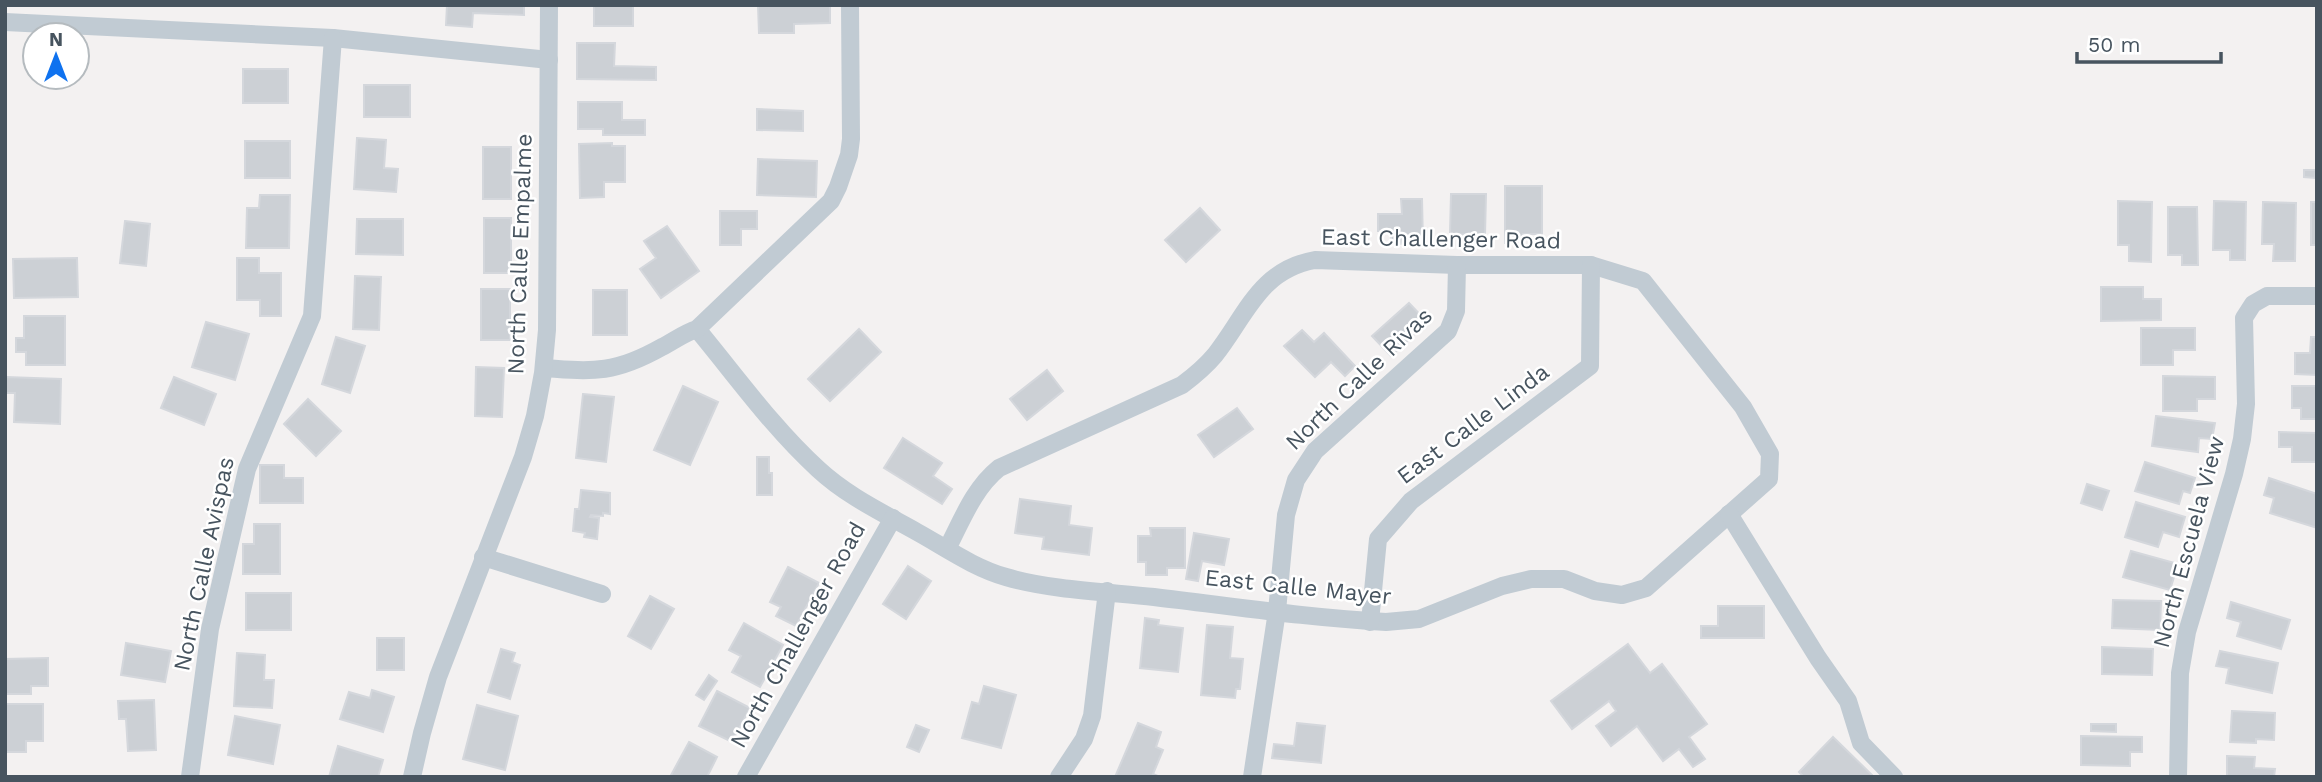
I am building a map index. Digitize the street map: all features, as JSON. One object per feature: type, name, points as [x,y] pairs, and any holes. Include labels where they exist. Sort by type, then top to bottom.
[{"type":"street","name":"North Calle Empalme","points":[[412,777],[438,677],[523,457],[535,416],[544,368],[547,330],[549,5]]},
{"type":"street","points":[[544,368],[588,372],[606,370],[661,348],[697,329],[831,201],[849,155],[851,139],[849,5]]},
{"type":"street","points":[[5,22],[332,38],[549,60]]},
{"type":"street","name":"North Calle Avispas","points":[[190,777],[210,629],[247,469],[312,316],[332,38]]},
{"type":"street","name":"East Challenger Road","points":[[947,549],[976,493],[993,473],[1007,463],[1182,385],[1206,365],[1258,293],[1279,273],[1297,265],[1315,261],[1591,265]]},
{"type":"street","name":"North Calle Rivas","points":[[1252,777],[1277,611],[1288,503],[1301,470],[1315,450],[1448,331],[1456,311],[1457,265]]},
{"type":"street","name":"East Calle Mayer","points":[[697,329],[793,444],[819,470],[847,492],[975,565],[1008,578],[1370,622],[1402,622],[1419,619],[1502,586],[1531,579],[1564,579],[1595,591],[1622,595],[1646,588],[1769,479],[1770,454],[1743,407],[1643,281],[1591,265]]},
{"type":"street","name":"East Calle Linda","points":[[1370,622],[1378,539],[1411,501],[1590,366],[1591,265]]},
{"type":"street","name":"North Escuela View","points":[[2178,777],[2180,673],[2187,632],[2242,439],[2247,369],[2243,321],[2250,307],[2267,296],[2317,296]]},
{"type":"street","points":[[1729,514],[1818,658],[1848,701],[1861,743],[1894,777]]},
{"type":"street","name":"North Challenger Road","points":[[746,777],[893,518]]},
{"type":"street","points":[[483,557],[602,594]]},
{"type":"street","points":[[1059,777],[1089,727],[1107,591]]},
{"type":"building","points":[[447,5],[524,5],[524,15],[473,13],[472,27],[446,25]]},
{"type":"building","points":[[594,5],[633,5],[633,26],[594,26]]},
{"type":"building","points":[[758,5],[830,5],[830,23],[794,24],[794,33],[759,33]]},
{"type":"building","points":[[577,43],[615,43],[614,66],[656,67],[656,80],[577,79]]},
{"type":"building","points":[[243,69],[288,69],[288,103],[243,103]]},
{"type":"building","points":[[364,85],[410,85],[410,117],[364,117]]},
{"type":"building","points":[[578,102],[622,102],[622,120],[645,120],[645,135],[603,135],[603,129],[578,129]]},
{"type":"building","points":[[757,109],[803,111],[803,131],[757,130]]},
{"type":"building","points":[[357,138],[386,140],[384,168],[398,169],[396,192],[354,189]]},
{"type":"building","points":[[245,141],[290,141],[290,178],[245,178]]},
{"type":"building","points":[[612,143],[612,146],[625,146],[625,182],[604,182],[604,197],[580,198],[579,144]]},
{"type":"building","points":[[483,147],[511,147],[511,199],[483,199]]},
{"type":"building","points":[[758,159],[817,161],[816,197],[757,195]]},
{"type":"building","points":[[2304,170],[2316,170],[2315,178],[2304,177]]},
{"type":"building","points":[[1505,186],[1542,186],[1542,234],[1523,234],[1523,243],[1505,243]]},
{"type":"building","points":[[1451,194],[1486,194],[1485,235],[1450,234]]},
{"type":"building","points":[[260,195],[290,195],[289,248],[246,248],[247,208],[259,208]]},
{"type":"building","points":[[1401,199],[1422,199],[1423,243],[1391,244],[1391,231],[1378,231],[1378,214],[1402,214]]},
{"type":"building","points":[[2118,201],[2152,202],[2151,262],[2129,261],[2129,245],[2118,245]]},
{"type":"building","points":[[2214,201],[2246,202],[2245,260],[2230,260],[2230,250],[2213,250]]},
{"type":"building","points":[[2263,202],[2296,203],[2295,261],[2273,261],[2274,244],[2262,244]]},
{"type":"building","points":[[2311,202],[2317,202],[2317,245],[2311,245]]},
{"type":"building","points":[[2168,207],[2197,207],[2198,265],[2182,265],[2182,255],[2168,255]]},
{"type":"building","points":[[1200,208],[1220,230],[1186,262],[1165,240]]},
{"type":"building","points":[[720,211],[757,211],[757,229],[741,229],[741,245],[720,245]]},
{"type":"building","points":[[484,218],[511,218],[511,273],[484,273]]},
{"type":"building","points":[[357,219],[403,219],[403,255],[356,254]]},
{"type":"building","points":[[125,221],[150,224],[146,266],[120,263]]},
{"type":"building","points":[[667,226],[699,271],[661,298],[640,269],[656,258],[644,241]]},
{"type":"building","points":[[77,258],[78,297],[14,298],[13,259]]},
{"type":"building","points":[[237,258],[259,258],[259,273],[281,273],[281,316],[260,316],[260,300],[237,300]]},
{"type":"building","points":[[355,276],[381,277],[379,330],[353,329]]},
{"type":"building","points":[[2101,287],[2143,287],[2143,299],[2161,299],[2161,320],[2101,321]]},
{"type":"building","points":[[481,289],[510,289],[510,340],[481,340]]},
{"type":"building","points":[[593,290],[627,290],[627,335],[593,335]]},
{"type":"building","points":[[1409,303],[1427,322],[1391,356],[1372,336]]},
{"type":"building","points":[[24,316],[65,316],[65,365],[26,365],[26,352],[16,352],[16,338],[24,338]]},
{"type":"building","points":[[206,322],[249,334],[235,380],[192,367]]},
{"type":"building","points":[[2141,328],[2195,328],[2195,350],[2173,350],[2173,365],[2141,365]]},
{"type":"building","points":[[859,329],[881,352],[830,401],[808,379]]},
{"type":"building","points":[[1302,330],[1314,342],[1324,333],[1355,366],[1345,376],[1331,362],[1315,377],[1284,346]]},
{"type":"building","points":[[336,337],[365,346],[350,393],[322,384]]},
{"type":"building","points":[[2311,337],[2317,337],[2317,375],[2295,374],[2295,353],[2310,353]]},
{"type":"building","points":[[476,367],[504,368],[502,417],[475,416]]},
{"type":"building","points":[[1047,370],[1063,391],[1027,420],[1010,399]]},
{"type":"building","points":[[2163,376],[2215,377],[2215,399],[2197,399],[2197,411],[2163,411]]},
{"type":"building","points":[[6,377],[61,379],[60,424],[14,422],[15,393],[5,393]]},
{"type":"building","points":[[174,377],[216,394],[204,425],[161,408]]},
{"type":"building","points":[[683,386],[718,402],[690,465],[654,450]]},
{"type":"building","points":[[2292,386],[2317,386],[2317,419],[2301,419],[2301,408],[2292,408]]},
{"type":"building","points":[[583,394],[614,397],[606,462],[576,458]]},
{"type":"building","points":[[308,399],[341,431],[316,456],[284,424]]},
{"type":"building","points":[[1237,408],[1253,429],[1214,457],[1198,435]]},
{"type":"building","points":[[2156,416],[2215,423],[2212,439],[2199,438],[2198,452],[2152,446]]},
{"type":"building","points":[[2279,432],[2317,433],[2317,462],[2292,462],[2292,447],[2279,447]]},
{"type":"building","points":[[903,438],[942,463],[933,476],[952,489],[942,504],[884,468]]},
{"type":"building","points":[[757,457],[769,457],[772,495],[757,495]]},
{"type":"building","points":[[2145,462],[2195,478],[2190,493],[2183,491],[2179,504],[2135,491]]},
{"type":"building","points":[[260,465],[284,465],[284,478],[303,478],[303,503],[260,503]]},
{"type":"building","points":[[2269,478],[2317,494],[2317,528],[2270,513],[2274,498],[2264,495]]},
{"type":"building","points":[[2087,484],[2109,491],[2102,510],[2081,503]]},
{"type":"building","points":[[581,490],[610,493],[610,514],[590,517],[599,518],[597,539],[584,537],[585,533],[573,531],[575,509],[579,509]]},
{"type":"building","points":[[1020,499],[1071,506],[1069,525],[1092,528],[1089,555],[1042,549],[1044,537],[1015,533]]},
{"type":"building","points":[[2136,502],[2185,517],[2179,537],[2163,532],[2158,547],[2125,537]]},
{"type":"building","points":[[254,524],[280,524],[280,574],[243,574],[243,544],[254,544]]},
{"type":"building","points":[[1150,528],[1185,528],[1185,568],[1167,568],[1167,575],[1146,575],[1146,562],[1138,562],[1138,536],[1151,536]]},
{"type":"building","points":[[1194,533],[1229,539],[1224,565],[1202,561],[1198,581],[1186,579]]},
{"type":"building","points":[[2131,551],[2178,564],[2170,590],[2123,577]]},
{"type":"building","points":[[908,566],[931,581],[906,619],[883,604]]},
{"type":"building","points":[[788,567],[819,583],[796,626],[776,616],[781,607],[770,602]]},
{"type":"building","points":[[246,593],[291,593],[291,630],[246,630]]},
{"type":"building","points":[[650,596],[674,609],[651,649],[628,636]]},
{"type":"building","points":[[2113,600],[2161,601],[2160,630],[2112,628]]},
{"type":"building","points":[[2231,602],[2290,620],[2281,649],[2237,636],[2241,622],[2227,618]]},
{"type":"building","points":[[1718,606],[1764,606],[1764,638],[1701,638],[1701,626],[1718,626]]},
{"type":"building","points":[[1145,618],[1159,620],[1158,625],[1183,628],[1178,672],[1140,668]]},
{"type":"building","points":[[744,623],[783,645],[760,687],[732,672],[741,656],[729,650]]},
{"type":"building","points":[[1207,625],[1233,627],[1230,658],[1243,659],[1240,689],[1236,689],[1235,698],[1201,695]]},
{"type":"building","points":[[377,638],[404,638],[404,670],[377,670]]},
{"type":"building","points":[[126,643],[171,651],[165,682],[121,675]]},
{"type":"building","points":[[1628,644],[1650,673],[1662,664],[1707,724],[1689,737],[1705,759],[1693,767],[1679,749],[1663,761],[1637,726],[1611,746],[1596,726],[1616,711],[1609,701],[1572,729],[1551,701]]},
{"type":"building","points":[[2102,647],[2153,649],[2152,675],[2102,674]]},
{"type":"building","points":[[501,649],[515,653],[512,662],[520,665],[510,699],[488,692]]},
{"type":"building","points":[[2220,651],[2278,663],[2272,693],[2226,683],[2229,668],[2216,666]]},
{"type":"building","points":[[237,653],[265,655],[264,680],[274,680],[272,708],[234,706]]},
{"type":"building","points":[[48,658],[48,686],[31,686],[31,694],[5,694],[5,659]]},
{"type":"building","points":[[709,675],[717,681],[704,700],[696,695]]},
{"type":"building","points":[[984,686],[1016,695],[1001,748],[962,738],[972,702],[979,704]]},
{"type":"building","points":[[372,690],[394,697],[383,732],[340,719],[349,692],[370,698]]},
{"type":"building","points":[[717,691],[750,708],[732,742],[699,726]]},
{"type":"building","points":[[154,700],[156,750],[128,751],[126,719],[119,719],[118,701]]},
{"type":"building","points":[[5,704],[43,704],[43,741],[26,741],[26,752],[5,752]]},
{"type":"building","points":[[477,705],[518,716],[505,770],[463,759]]},
{"type":"building","points":[[2232,711],[2275,713],[2274,740],[2256,739],[2256,743],[2230,742]]},
{"type":"building","points":[[235,716],[280,725],[273,764],[228,755]]},
{"type":"building","points":[[1138,723],[1161,732],[1156,747],[1163,750],[1153,774],[1160,777],[1115,777]]},
{"type":"building","points":[[1297,723],[1325,726],[1321,763],[1272,758],[1274,744],[1294,746]]},
{"type":"building","points":[[2091,724],[2116,724],[2116,732],[2091,731]]},
{"type":"building","points":[[916,725],[929,730],[919,752],[907,747]]},
{"type":"building","points":[[2081,736],[2142,737],[2142,752],[2130,752],[2130,766],[2081,765]]},
{"type":"building","points":[[1833,737],[1874,777],[1804,777],[1799,772]]},
{"type":"building","points":[[689,742],[717,757],[707,777],[670,777]]},
{"type":"building","points":[[338,746],[383,760],[378,777],[329,777]]},
{"type":"building","points":[[2227,756],[2255,757],[2254,768],[2275,769],[2274,777],[2227,777]]}]
